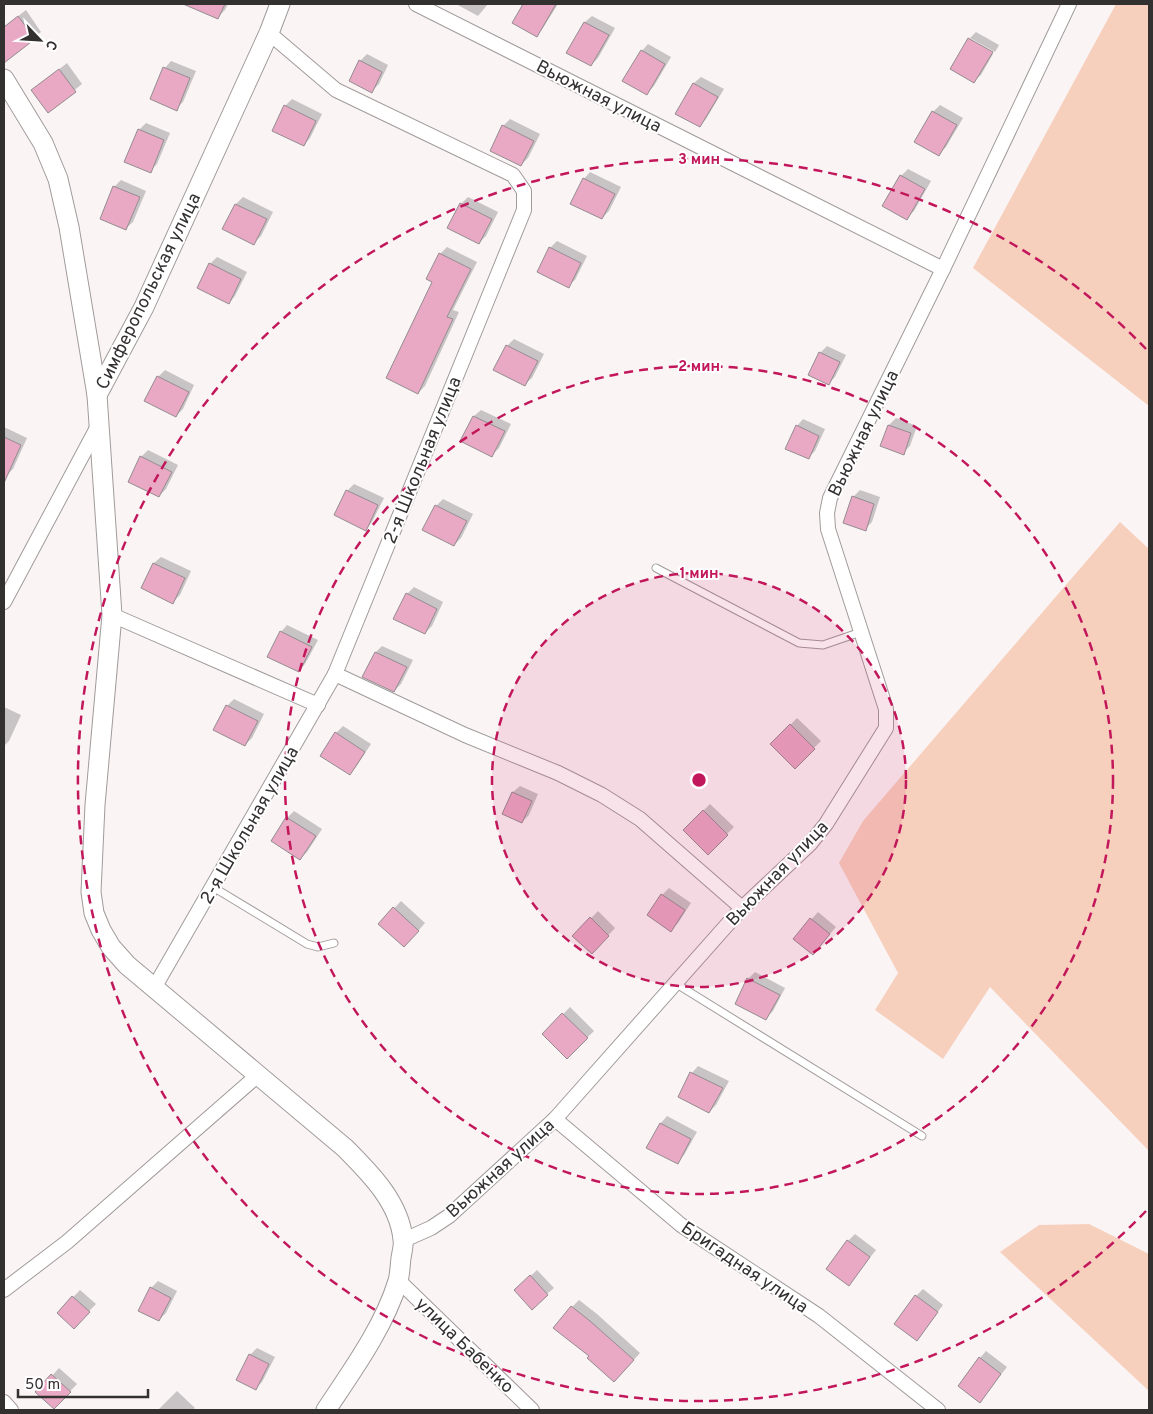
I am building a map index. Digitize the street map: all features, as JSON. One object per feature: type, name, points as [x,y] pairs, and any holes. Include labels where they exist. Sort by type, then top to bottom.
[{"type":"street","name":"Симферопольская улица","points":[[4,602],[98,426],[97,395],[144,307],[280,4]]},
{"type":"street","name":"Вьюжная улица","points":[[416,4],[943,269]]},
{"type":"street","name":"Вьюжная улица","points":[[404,1240],[431,1228],[448,1216],[555,1119],[742,908],[810,844],[826,824],[886,728],[886,709],[828,529],[826,513],[830,498],[943,269],[1069,4]]},
{"type":"street","name":"2-я Школьная улица","points":[[154,988],[335,674],[524,210],[524,191],[513,175],[336,90],[268,33]]},
{"type":"street","points":[[4,79],[43,143],[58,180],[69,227],[97,395]]},
{"type":"street","points":[[98,426],[112,615],[95,805],[92,899],[94,913],[111,948],[127,965],[345,1148],[367,1170],[397,1216],[404,1240],[398,1280],[382,1318],[363,1354],[326,1410]]},
{"type":"street","points":[[112,615],[318,705]]},
{"type":"street","points":[[335,674],[465,735],[558,772],[602,795],[640,819],[742,908]]},
{"type":"street","points":[[4,1290],[67,1242],[258,1075]]},
{"type":"street","name":"Бригадная улица","points":[[555,1119],[681,1225],[819,1316],[938,1410]]},
{"type":"street","name":"улица Бабенко","points":[[398,1280],[532,1410]]},
{"type":"street","points":[[4,1402],[11,1410]]},
{"type":"lane","points":[[656,568],[799,643],[823,645],[861,632]]},
{"type":"lane","points":[[213,887],[307,944],[318,946],[334,943]]},
{"type":"lane","points":[[675,983],[922,1136]]},
{"type":"shaded area","points":[[1116,4],[1149,4],[1149,406],[973,268]]},
{"type":"shaded area","points":[[1120,522],[1149,549],[1149,1151],[990,987],[943,1059],[875,1010],[898,973],[839,863],[863,821]]},
{"type":"shaded area","points":[[1089,1224],[1149,1254],[1149,1391],[1000,1252],[1039,1225]]},
{"type":"building","points":[[183,4],[225,4],[218,19]]},
{"type":"building","points":[[523,4],[556,4],[537,37],[512,23]]},
{"type":"building","points":[[18,16],[35,39],[4,63],[4,27]]},
{"type":"building","points":[[584,22],[609,35],[591,66],[566,53]]},
{"type":"building","points":[[968,38],[993,52],[974,83],[950,69]]},
{"type":"building","points":[[641,50],[665,64],[647,95],[622,81]]},
{"type":"building","points":[[359,60],[382,72],[372,93],[349,81]]},
{"type":"building","points":[[163,67],[190,78],[177,111],[150,99]]},
{"type":"building","points":[[59,69],[76,92],[48,113],[31,90]]},
{"type":"building","points":[[693,83],[718,97],[700,127],[675,114]]},
{"type":"building","points":[[284,105],[316,121],[304,146],[272,131]]},
{"type":"building","points":[[932,111],[957,125],[939,156],[914,142]]},
{"type":"building","points":[[502,125],[534,141],[521,166],[490,151]]},
{"type":"building","points":[[138,129],[164,140],[151,173],[124,162]]},
{"type":"building","points":[[900,175],[925,189],[907,220],[882,206]]},
{"type":"building","points":[[583,178],[615,194],[602,219],[570,204]]},
{"type":"building","points":[[113,186],[140,197],[126,230],[100,219]]},
{"type":"building","points":[[460,203],[492,219],[479,244],[447,228]]},
{"type":"building","points":[[235,204],[267,219],[254,245],[222,229]]},
{"type":"building","points":[[549,247],[581,263],[569,288],[537,272]]},
{"type":"building","points":[[439,253],[471,269],[447,317],[453,319],[418,394],[386,378],[432,282],[426,279]]},
{"type":"building","points":[[209,263],[241,279],[229,304],[197,288]]},
{"type":"building","points":[[506,345],[538,361],[525,386],[493,370]]},
{"type":"building","points":[[819,352],[840,362],[829,385],[808,375]]},
{"type":"building","points":[[157,376],[189,392],[176,417],[144,401]]},
{"type":"building","points":[[473,416],[505,431],[492,457],[460,441]]},
{"type":"building","points":[[796,425],[819,436],[809,459],[785,449]]},
{"type":"building","points":[[888,425],[911,433],[904,455],[880,446]]},
{"type":"building","points":[[4,437],[21,445],[4,483]]},
{"type":"building","points":[[140,456],[172,472],[159,497],[128,482]]},
{"type":"building","points":[[346,490],[378,505],[366,531],[334,515]]},
{"type":"building","points":[[852,496],[874,504],[866,531],[843,523]]},
{"type":"building","points":[[435,505],[467,521],[454,546],[422,530]]},
{"type":"building","points":[[153,563],[185,578],[173,604],[141,588]]},
{"type":"building","points":[[406,593],[437,609],[425,634],[393,619]]},
{"type":"building","points":[[280,631],[312,647],[299,672],[267,657]]},
{"type":"building","points":[[375,652],[407,667],[394,692],[362,677]]},
{"type":"building","points":[[226,705],[258,721],[245,746],[213,730]]},
{"type":"building","points":[[790,724],[815,749],[795,769],[770,744]]},
{"type":"building","points":[[335,732],[365,752],[350,775],[320,756]]},
{"type":"building","points":[[512,792],[532,801],[522,823],[502,814]]},
{"type":"building","points":[[703,810],[728,835],[708,855],[683,830]]},
{"type":"building","points":[[286,817],[316,836],[300,860],[271,841]]},
{"type":"building","points":[[661,894],[685,910],[671,932],[647,915]]},
{"type":"building","points":[[393,907],[419,931],[404,947],[378,924]]},
{"type":"building","points":[[590,917],[609,936],[592,954],[572,936]]},
{"type":"building","points":[[810,918],[830,934],[813,955],[793,939]]},
{"type":"building","points":[[747,978],[780,995],[766,1020],[735,1004]]},
{"type":"building","points":[[562,1013],[588,1038],[567,1059],[542,1034]]},
{"type":"building","points":[[690,1072],[723,1088],[709,1113],[678,1097]]},
{"type":"building","points":[[660,1123],[691,1139],[678,1164],[646,1148]]},
{"type":"building","points":[[847,1240],[870,1257],[849,1286],[826,1269]]},
{"type":"building","points":[[530,1275],[548,1295],[532,1310],[514,1290]]},
{"type":"building","points":[[150,1287],[171,1298],[159,1321],[138,1311]]},
{"type":"building","points":[[915,1295],[938,1312],[917,1341],[894,1324]]},
{"type":"building","points":[[72,1296],[90,1312],[74,1329],[57,1313]]},
{"type":"building","points":[[571,1306],[634,1360],[614,1382],[587,1358],[589,1356],[553,1328]]},
{"type":"building","points":[[249,1354],[269,1364],[256,1390],[236,1380]]},
{"type":"building","points":[[979,1357],[1001,1374],[980,1403],[958,1386]]},
{"type":"building","points":[[51,1374],[71,1392],[54,1409],[35,1392]]}]
